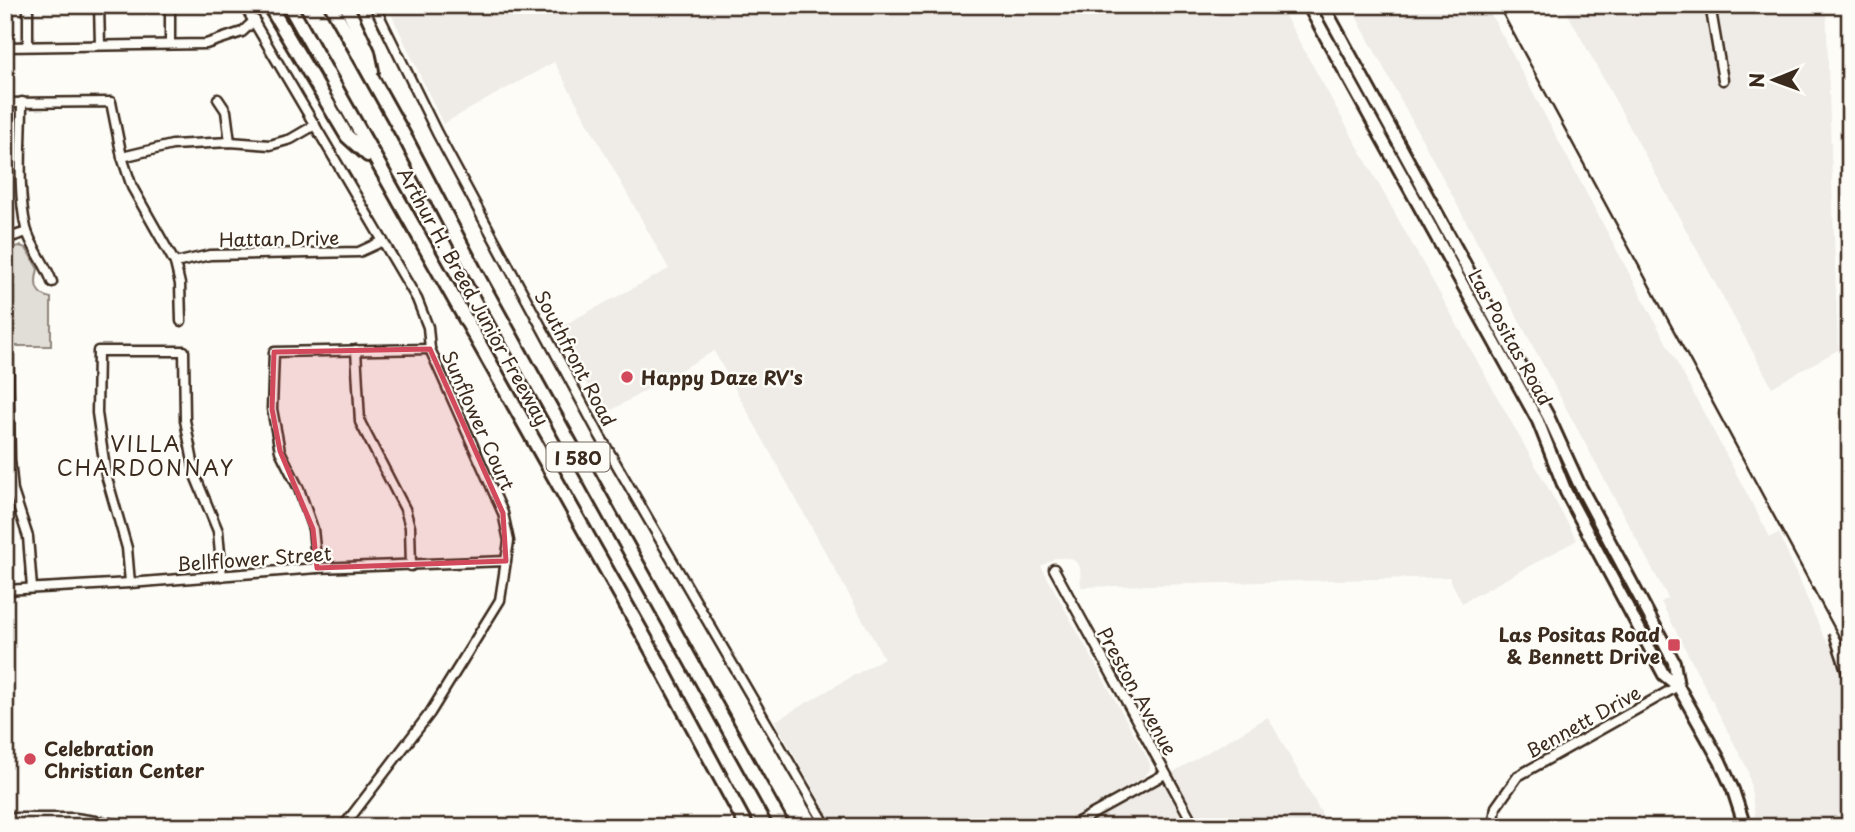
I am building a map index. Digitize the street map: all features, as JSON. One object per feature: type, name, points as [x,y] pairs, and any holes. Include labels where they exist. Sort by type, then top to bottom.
[{"type":"highway","points":[[269,5],[347,136],[376,163]]},
{"type":"highway","name":"Arthur H. Breed Junior Freeway","points":[[289,5],[644,637],[746,826]]},
{"type":"highway","name":"Arthur H. Breed Junior Freeway","points":[[331,5],[479,279],[783,827]]},
{"type":"highway","points":[[346,5],[368,52],[375,85]]},
{"type":"main road","name":"Las Positas Road","points":[[1308,5],[1538,421],[1566,492],[1658,664],[1664,675],[1678,686]]},
{"type":"main road","name":"Las Positas Road","points":[[1323,5],[1548,415],[1579,484],[1674,662],[1678,686],[1720,761],[1745,827]]},
{"type":"street","points":[[28,5],[29,46]]},
{"type":"street","points":[[99,5],[100,45]]},
{"type":"street","points":[[170,5],[170,44]]},
{"type":"street","name":"Sunflower Court","points":[[244,5],[417,299],[428,327],[430,349],[503,513],[509,541],[500,600],[478,639],[430,713],[343,827]]},
{"type":"street","name":"Southfront Road","points":[[374,5],[437,133],[600,436],[827,827]]},
{"type":"street","points":[[1710,5],[1724,80]]},
{"type":"street","points":[[5,47],[206,44],[242,32],[255,20]]},
{"type":"street","points":[[218,99],[226,111],[230,142]]},
{"type":"street","points":[[22,102],[22,203],[27,232],[47,267],[52,282]]},
{"type":"street","points":[[5,103],[111,102],[122,157],[132,187],[175,263],[180,284],[181,321]]},
{"type":"street","points":[[122,157],[172,145],[230,142],[270,145],[291,139],[315,125]]},
{"type":"street","points":[[5,239],[27,232]]},
{"type":"street","name":"Hattan Drive","points":[[175,263],[209,255],[359,251],[383,242]]},
{"type":"street","points":[[317,568],[313,529],[299,489],[280,451],[272,409],[274,352],[430,349]]},
{"type":"street","points":[[356,350],[360,422],[405,509],[410,527],[411,566]]},
{"type":"street","points":[[130,583],[127,548],[106,475],[97,413],[98,351],[184,351],[185,420],[196,478],[218,531],[222,576]]},
{"type":"street","points":[[5,355],[8,355],[13,491],[28,537],[32,589]]},
{"type":"street","name":"Bellflower Street","points":[[5,590],[317,568],[506,561]]},
{"type":"street","name":"Preston Avenue","points":[[1054,569],[1195,827]]},
{"type":"street","name":"Bennett Drive","points":[[1493,827],[1496,807],[1518,776],[1678,686]]},
{"type":"street","points":[[1069,827],[1165,774]]},
{"type":"street","points":[[5,818],[75,818],[135,827]]},
{"type":"highlighted area","points":[[430,349],[503,513],[506,561],[317,568],[313,529],[280,451],[272,409],[274,352]]},
{"type":"shaded area","points":[[387,5],[1279,5],[1577,540],[1462,603],[1449,577],[1081,587],[1080,567],[1075,561],[1055,558],[1041,566],[1150,763],[1150,770],[1143,778],[1056,827],[835,827],[775,721],[884,658],[714,351],[603,415],[556,329],[669,269],[554,62],[443,124]]},
{"type":"shaded area","points":[[1350,5],[1486,5],[1770,537],[1779,533],[1823,635],[1850,673],[1850,827],[1757,827],[1748,770],[1661,602],[1668,598]]},
{"type":"shaded area","points":[[1563,5],[1826,5],[1838,350],[1772,387]]},
{"type":"shaded area","points":[[20,246],[26,248],[38,269],[37,288],[51,298],[51,346],[5,344],[5,249]]},
{"type":"shaded area","points":[[1268,717],[1329,827],[1079,827]]},
{"type":"railway","points":[[1498,5],[1850,657]]},
{"type":"railway","points":[[1847,5],[1850,21]]},
{"type":"railway","points":[[1829,635],[1844,681]]},
{"type":"place","name":"Happy Daze RV's","points":[[627,377]]},
{"type":"place","name":"Las Positas Road & Bennett Drive","points":[[1674,645]]},
{"type":"place","name":"Celebration Christian Center","points":[[30,759]]},
{"type":"district","name":"VILLA CHARDONNAY","points":[[146,455]]}]
